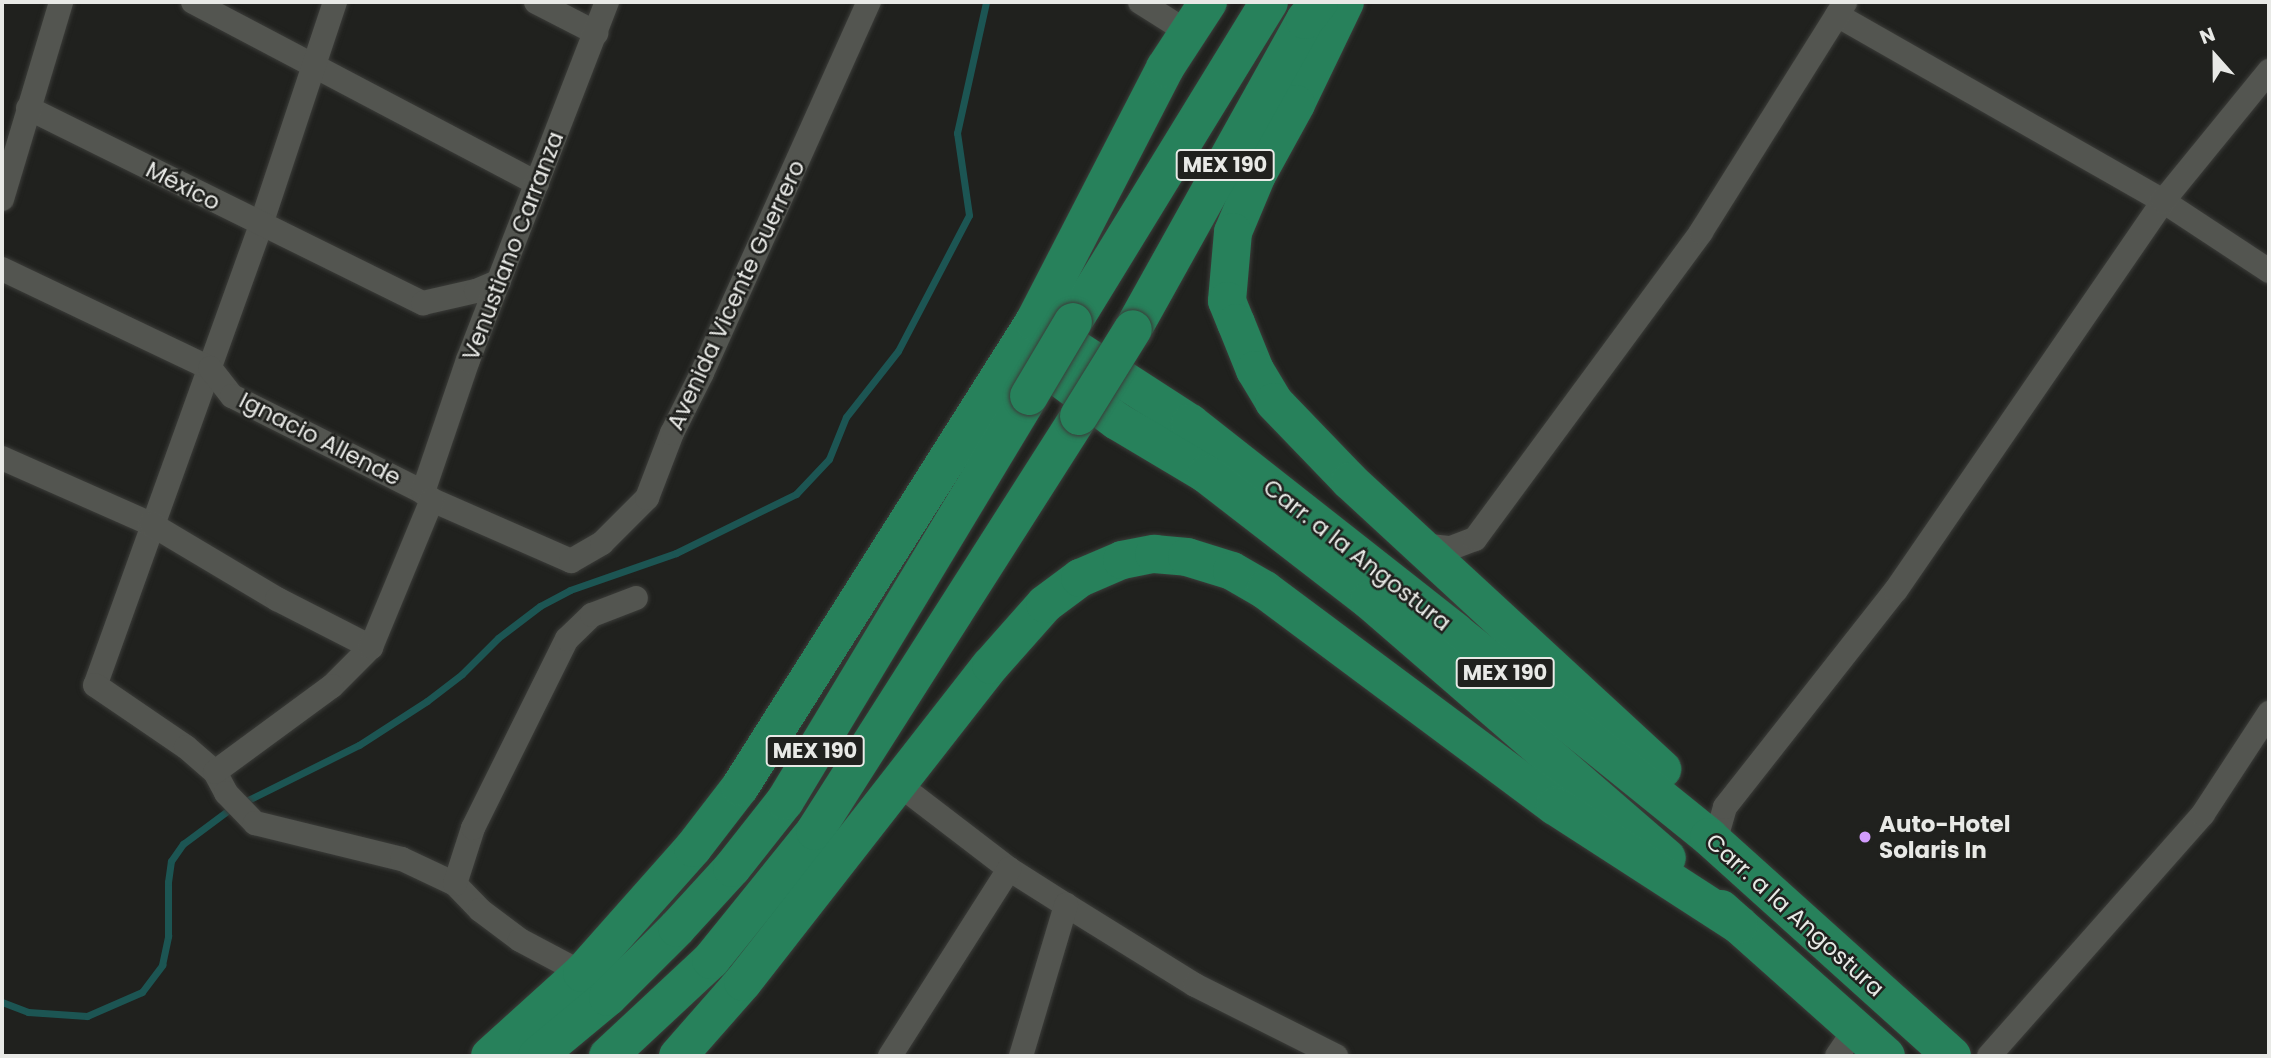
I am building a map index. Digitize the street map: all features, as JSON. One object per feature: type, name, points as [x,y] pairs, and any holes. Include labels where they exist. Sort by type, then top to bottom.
[{"type":"main road","name":"MEX 190","points":[[537,1056],[608,997],[677,928],[732,868],[785,801],[1269,2]]},
{"type":"main road","name":"MEX 190","points":[[608,1056],[711,960],[816,831],[1133,329],[1305,20],[1319,2]]},
{"type":"main road","points":[[1345,2],[1258,175],[1233,232],[1227,301],[1255,370],[1274,402],[1350,481],[1673,779],[1712,839]]},
{"type":"main road","points":[[490,1056],[582,973],[693,848],[740,787],[1026,334],[1165,68],[1198,17]]},
{"type":"main road","name":"Carr. a la Angostura","points":[[1026,334],[1190,423],[1712,839],[1952,1056]]},
{"type":"main road","name":"Carr. a la Angostura","points":[[1026,334],[1117,421],[1206,474],[1369,600],[1635,829],[1739,925],[1848,1047],[1886,1056]]},
{"type":"main road","points":[[678,1056],[743,982],[991,665],[1045,604],[1080,578],[1122,560],[1154,554],[1187,558],[1232,571],[1265,590],[1555,806],[1739,925]]},
{"type":"street","points":[[2,198],[61,2]]},
{"type":"street","points":[[193,2],[537,183]]},
{"type":"street","points":[[335,2],[261,225],[94,685],[186,747],[215,772],[226,793],[255,823],[402,859],[455,884],[480,910],[520,940],[582,973]]},
{"type":"street","points":[[536,2],[596,33]]},
{"type":"street","name":"Venustiano Carranza","points":[[371,647],[428,496],[499,281],[607,2]]},
{"type":"street","name":"Avenida Vicente Guerrero","points":[[571,561],[602,542],[647,498],[672,433],[702,373],[869,2]]},
{"type":"street","points":[[1140,2],[1198,17]]},
{"type":"street","points":[[1474,595],[1466,570],[1475,539],[1701,232],[1841,8],[2163,201],[2269,271]]},
{"type":"street","points":[[1712,839],[1725,807],[1896,590],[2163,201],[2269,71]]},
{"type":"street","name":"México","points":[[28,108],[424,303],[476,291],[499,281]]},
{"type":"street","name":"Ignacio Allende","points":[[2,269],[210,368],[232,396],[428,496],[571,561]]},
{"type":"street","points":[[2,458],[151,524],[277,599],[371,647],[332,686],[215,772]]},
{"type":"street","points":[[1419,545],[1451,548],[1475,539]]},
{"type":"street","points":[[455,884],[473,828],[567,639],[592,615],[636,598]]},
{"type":"street","points":[[1989,1056],[2203,814],[2269,713]]},
{"type":"street","points":[[897,783],[1009,869],[1066,905],[1195,985],[1336,1056]]},
{"type":"street","points":[[890,1056],[1009,869]]},
{"type":"street","points":[[1021,1056],[1066,905]]},
{"type":"waterway","points":[[2,1002],[28,1012],[87,1016],[142,992],[162,965],[168,936],[168,882],[171,861],[183,844],[230,809],[359,745],[427,701],[462,674],[498,638],[540,606],[570,590],[676,553],[796,494],[829,459],[846,417],[898,351],[969,215],[957,133],[986,2]]},
{"type":"place","name":"Auto-Hotel Solaris In","points":[[1865,837]]}]
